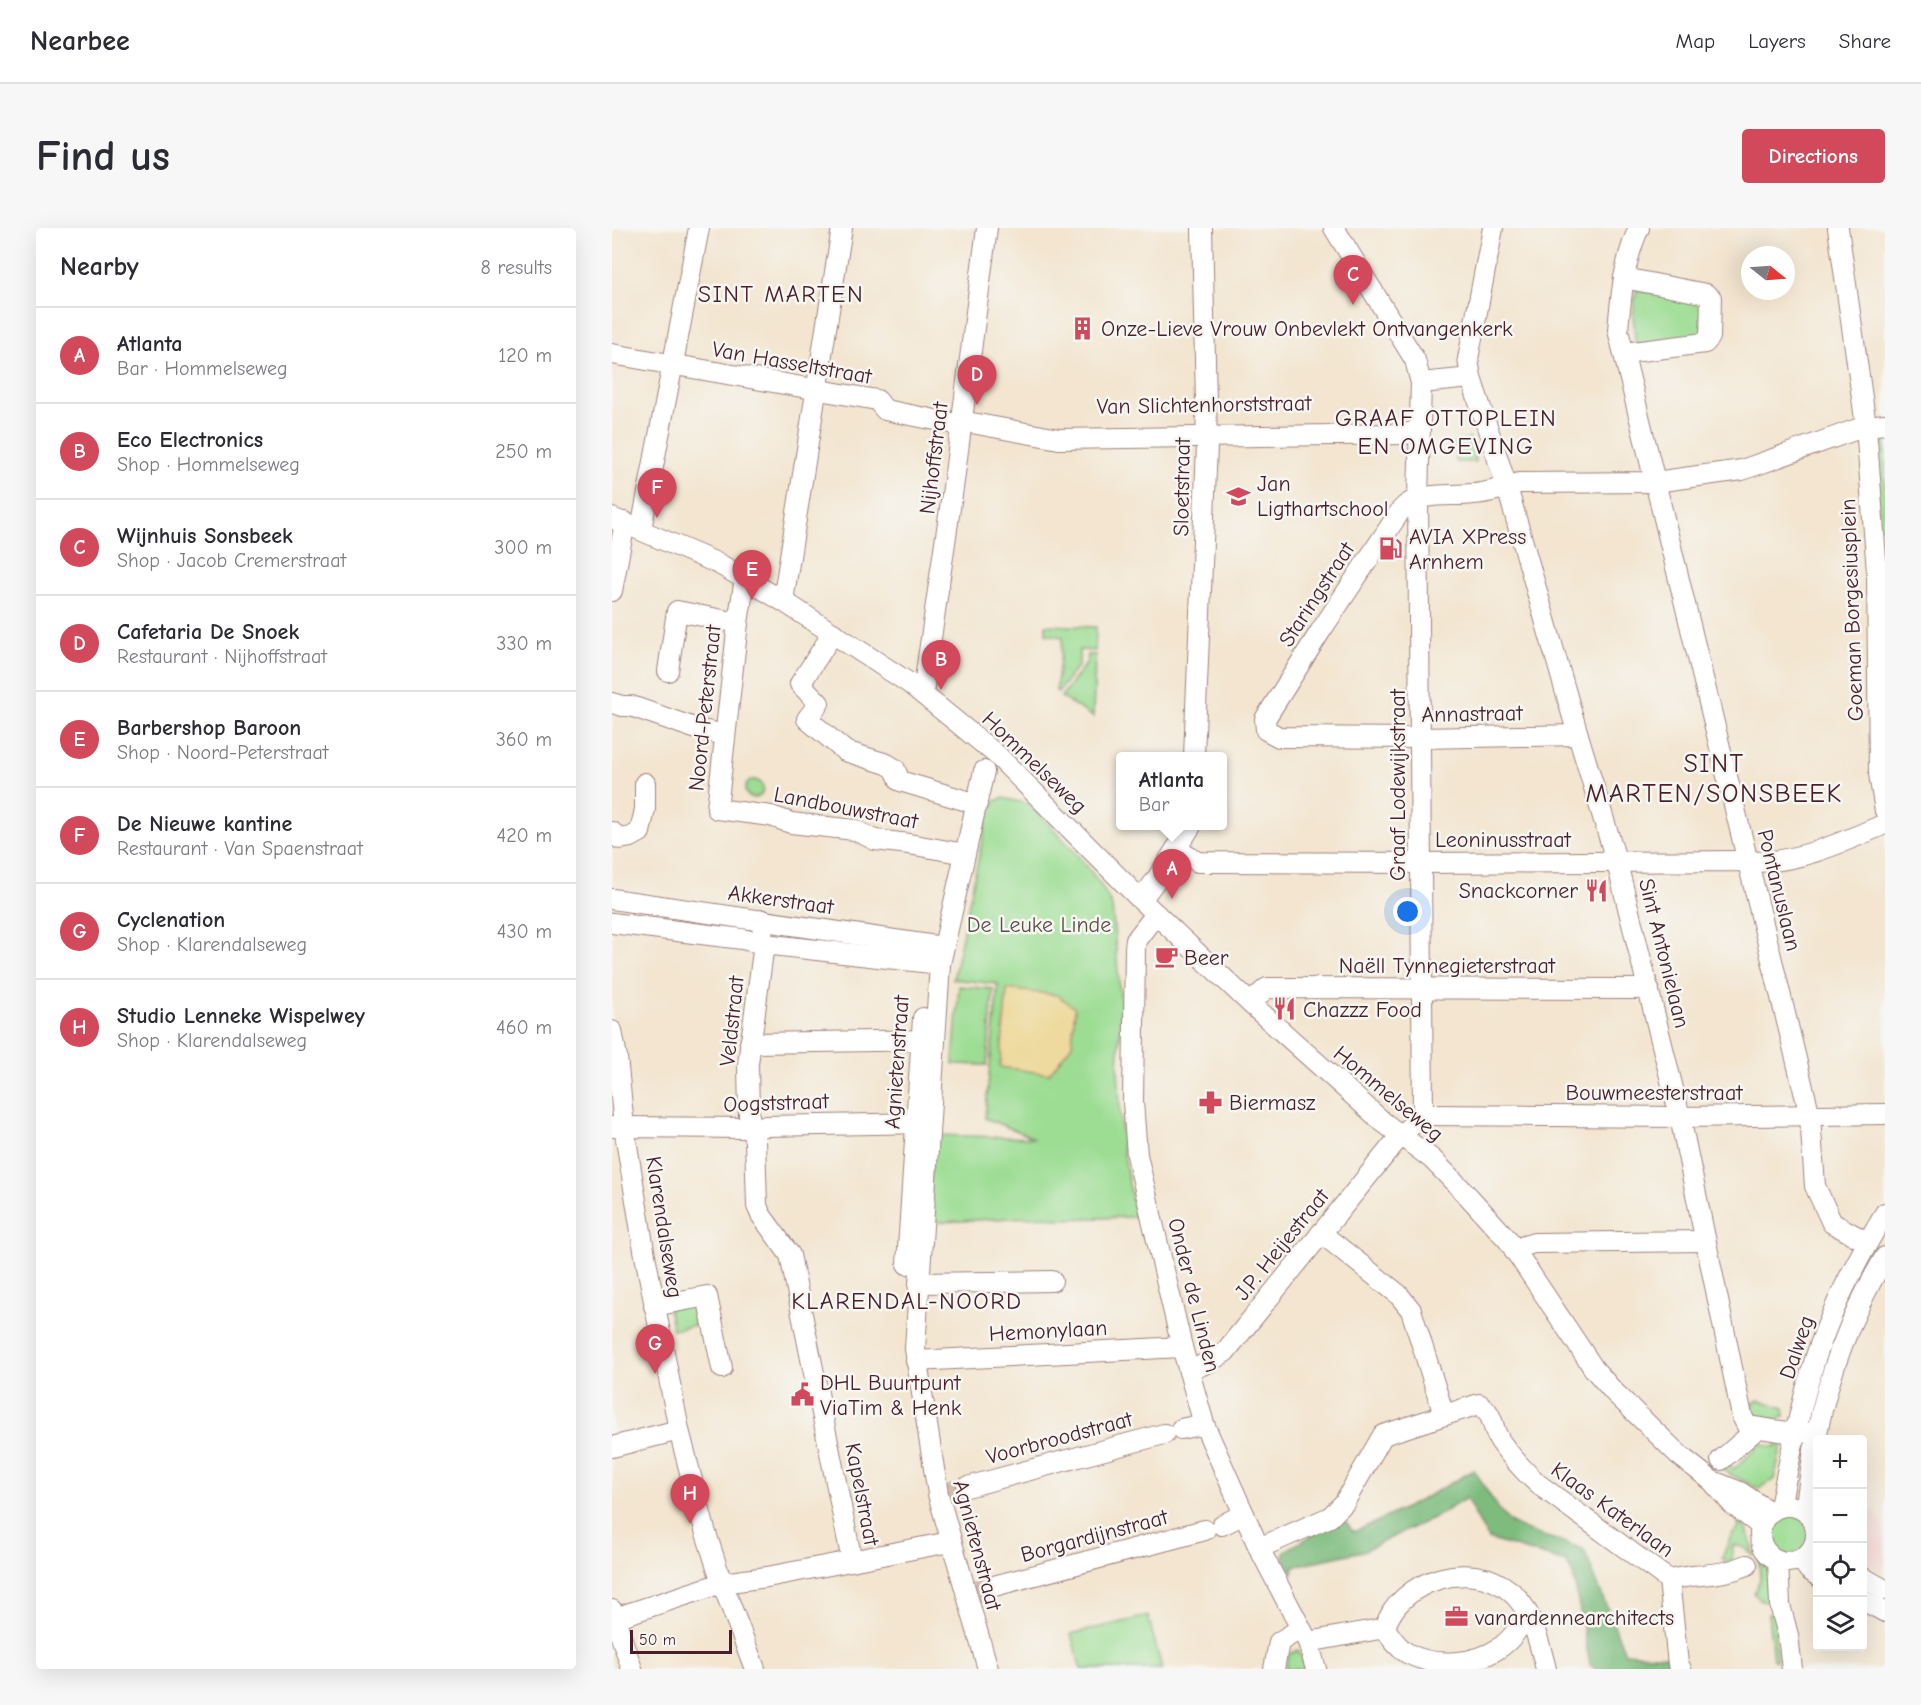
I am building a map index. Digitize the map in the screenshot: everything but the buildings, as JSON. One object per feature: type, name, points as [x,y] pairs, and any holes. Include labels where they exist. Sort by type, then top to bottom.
[{"type":"street","points":[[612,591],[626,523],[672,366],[699,228]]},
{"type":"street","points":[[783,601],[842,228]]},
{"type":"street","name":"Nijhoffstraat","points":[[923,693],[987,228]]},
{"type":"street","name":"Sloetstraat","points":[[1195,752],[1207,431],[1202,228]]},
{"type":"street","name":"Graaf Lodewijkstraat","points":[[1334,228],[1415,360],[1421,383],[1418,498],[1423,1115]]},
{"type":"street","name":"Sint Antonielaan","points":[[1493,228],[1468,359],[1472,378],[1507,487],[1617,863],[1680,1117],[1742,1416],[1747,1426],[1758,1428]]},
{"type":"street","name":"Pontanuslaan","points":[[1639,228],[1624,278],[1618,330],[1810,1116],[1815,1186],[1832,1223],[1872,1239]]},
{"type":"street","name":"Goeman Borgesiusplein","points":[[1838,228],[1876,425],[1880,774],[1885,811]]},
{"type":"street","points":[[1624,278],[1706,294],[1711,298],[1710,337],[1705,343],[1624,353]]},
{"type":"street","name":"Van Hasseltstraat","points":[[612,354],[877,400],[885,410],[961,423]]},
{"type":"street","points":[[1421,383],[1472,378]]},
{"type":"street","name":"Van Slichtenhorststraat","points":[[961,423],[1040,434],[1054,430],[1207,431],[1407,426],[1420,430]]},
{"type":"street","points":[[1418,498],[1473,495],[1519,483],[1655,482],[1742,470],[1876,425]]},
{"type":"street","name":"Staringstraat","points":[[1265,725],[1265,719],[1273,704],[1401,510],[1409,501],[1418,498]]},
{"type":"street","name":"Hommelseweg","points":[[626,523],[745,578],[783,601],[923,693],[997,755],[1141,900],[1250,1004],[1383,1122],[1432,1159],[1469,1197],[1508,1240],[1594,1369],[1634,1413],[1712,1482],[1740,1492],[1771,1515]]},
{"type":"street","name":"Noord-Peterstraat","points":[[717,809],[745,578]]},
{"type":"street","points":[[668,671],[677,611],[738,622]]},
{"type":"street","points":[[832,633],[800,684],[819,703],[807,719],[844,751],[896,769],[900,782],[971,802]]},
{"type":"street","points":[[612,702],[631,706],[697,729],[725,735]]},
{"type":"street","name":"Annastraat","points":[[1265,725],[1266,730],[1279,737],[1421,738],[1578,735]]},
{"type":"street","name":"Agnietenstraat","points":[[916,1361],[906,1350],[903,1338],[936,955],[971,802],[984,771],[997,755]]},
{"type":"street","points":[[612,832],[620,838],[631,837],[640,832],[645,808],[645,783]]},
{"type":"street","name":"Landbouwstraat","points":[[717,809],[771,816],[791,823],[855,830],[875,840],[959,853]]},
{"type":"street","name":"Leoninusstraat","points":[[1176,849],[1198,862],[1762,862],[1824,850],[1885,824]]},
{"type":"street","points":[[1141,900],[1188,830]]},
{"type":"street","name":"Akkerstraat","points":[[612,899],[764,920],[936,955]]},
{"type":"street","name":"Onder de Linden","points":[[1156,914],[1140,933],[1135,948],[1133,1102],[1139,1167],[1182,1347],[1204,1424],[1259,1548],[1304,1636],[1316,1669]]},
{"type":"street","name":"Veldstraat","points":[[750,1128],[748,1064],[764,944],[762,938],[764,920]]},
{"type":"street","name":"Akkerstraat","points":[[612,923],[742,939],[764,944],[936,955]]},
{"type":"street","name":"Naëll Tynnegieterstraat","points":[[1250,1004],[1268,988],[1649,989]]},
{"type":"street","name":"Klarendalseweg","points":[[612,1031],[618,1127],[679,1430],[705,1530],[755,1669]]},
{"type":"street","points":[[750,1043],[928,1039]]},
{"type":"street","name":"Bouwmeesterstraat","points":[[1423,1115],[1680,1117],[1885,1114]]},
{"type":"street","points":[[1401,1135],[1423,1115]]},
{"type":"street","name":"Agnietenstraat","points":[[922,1123],[916,1361],[938,1494],[988,1669]]},
{"type":"street","name":"Oogststraat","points":[[618,1127],[750,1128],[922,1123]]},
{"type":"street","name":"Kapelstraat","points":[[750,1128],[755,1140],[757,1206],[760,1215],[790,1255],[852,1561]]},
{"type":"street","name":"J.P. Heijestraat","points":[[1189,1371],[1225,1352],[1401,1135]]},
{"type":"street","name":"Dalweg","points":[[1771,1515],[1810,1374],[1820,1346],[1831,1318],[1885,1213]]},
{"type":"street","points":[[1259,1548],[1330,1517],[1344,1503],[1383,1435],[1444,1415],[1411,1310],[1398,1294],[1321,1233]]},
{"type":"street","points":[[1872,1239],[1883,1261]]},
{"type":"street","points":[[1515,1252],[1534,1243],[1705,1241]]},
{"type":"street","name":"Dalweg","points":[[1805,1511],[1817,1433],[1841,1351],[1857,1311],[1883,1261]]},
{"type":"street","points":[[919,1283],[1052,1281]]},
{"type":"street","points":[[654,1306],[707,1296],[722,1368]]},
{"type":"street","name":"Hemonylaan","points":[[916,1361],[1182,1347]]},
{"type":"street","name":"Klaas Katerlaan","points":[[1444,1415],[1479,1404],[1488,1409],[1498,1439],[1529,1476],[1669,1580],[1730,1573],[1747,1565]]},
{"type":"street","name":"Voorbroodstraat","points":[[967,1487],[1204,1424]]},
{"type":"street","points":[[1721,1460],[1758,1428],[1817,1433]]},
{"type":"street","points":[[612,1447],[679,1430]]},
{"type":"street","points":[[1813,1573],[1790,1560],[1772,1556],[1763,1546],[1760,1532],[1771,1515],[1793,1506],[1805,1511],[1815,1524],[1816,1543]]},
{"type":"street","name":"Borgardijnstraat","points":[[994,1586],[1214,1528],[1244,1515]]},
{"type":"street","points":[[632,1669],[613,1614],[722,1582],[741,1581],[950,1542]]},
{"type":"street","points":[[1790,1560],[1809,1553],[1813,1548]]},
{"type":"street","points":[[1790,1560],[1792,1602],[1788,1635],[1792,1669]]},
{"type":"street","points":[[1385,1628],[1394,1608],[1403,1597],[1429,1583],[1451,1576],[1484,1577],[1498,1583],[1516,1597],[1527,1613],[1541,1648],[1546,1669]]},
{"type":"street","points":[[1867,1579],[1885,1590]]},
{"type":"street","points":[[1669,1580],[1678,1664],[1681,1669]]},
{"type":"street","points":[[1867,1602],[1885,1612]]},
{"type":"street","points":[[1385,1628],[1399,1648],[1408,1654],[1433,1661],[1458,1661],[1483,1656],[1500,1648],[1520,1628],[1527,1613]]},
{"type":"street","points":[[1274,1669],[1279,1642],[1304,1636],[1385,1628]]},
{"type":"shaded area","points":[[1867,1510],[1874,1511],[1882,1523],[1885,1561],[1881,1570],[1867,1563]]},
{"type":"green space","points":[[1636,290],[1701,299],[1704,334],[1636,348],[1633,316]]},
{"type":"green space","points":[[1885,433],[1885,527],[1880,528],[1875,447]]},
{"type":"green space","points":[[1470,438],[1476,462],[1456,462],[1454,443]]},
{"type":"green space","points":[[1046,625],[1096,627],[1095,651],[1079,650],[1079,665],[1058,692],[1056,691],[1063,637],[1046,634]]},
{"type":"green space","points":[[1088,655],[1095,655],[1093,717],[1061,697],[1087,662]]},
{"type":"green space","points":[[750,780],[758,780],[763,785],[761,796],[750,798],[745,793],[745,785]]},
{"type":"green space","name":"De Leuke Linde","points":[[1002,798],[1025,803],[1034,809],[1087,867],[1112,906],[1121,1005],[1118,1068],[1122,1145],[1135,1217],[1058,1219],[1045,1216],[927,1223],[933,1135],[1034,1138],[985,1118],[998,984],[953,979],[988,813],[993,804]]},
{"type":"green space","points":[[959,986],[993,989],[987,1065],[953,1064]]},
{"type":"green space","points":[[691,1303],[696,1325],[673,1330],[668,1308]]},
{"type":"green space","points":[[1759,1400],[1784,1408],[1785,1416],[1778,1420],[1755,1416],[1752,1406]]},
{"type":"green space","points":[[1757,1435],[1763,1435],[1762,1445],[1776,1447],[1778,1441],[1782,1445],[1774,1479],[1759,1489],[1709,1463],[1715,1457],[1734,1469],[1756,1449],[1754,1446],[1760,1440]]},
{"type":"green space","points":[[1474,1470],[1495,1504],[1509,1521],[1523,1529],[1584,1550],[1625,1653],[1669,1656],[1673,1669],[1596,1669],[1590,1665],[1573,1574],[1566,1562],[1488,1539],[1466,1498],[1437,1516],[1363,1551],[1294,1566],[1293,1573],[1283,1556],[1285,1551],[1337,1521],[1341,1515],[1353,1532],[1399,1511]]},
{"type":"green space","points":[[1789,1513],[1797,1514],[1804,1519],[1809,1526],[1809,1542],[1804,1549],[1797,1554],[1789,1555],[1781,1554],[1774,1549],[1769,1542],[1768,1534],[1769,1526],[1774,1519],[1781,1514]]},
{"type":"green space","points":[[1740,1522],[1747,1529],[1754,1556],[1743,1547],[1733,1545],[1732,1562],[1726,1562],[1722,1558],[1731,1536],[1740,1527],[1737,1524]]},
{"type":"green space","points":[[1759,1561],[1769,1571],[1771,1600],[1763,1601],[1754,1594],[1760,1579]]},
{"type":"green space","points":[[1774,1613],[1778,1628],[1775,1633],[1777,1660],[1773,1660],[1768,1614]]},
{"type":"green space","points":[[1148,1616],[1162,1669],[1081,1669],[1071,1634]]},
{"type":"green space","points":[[1298,1650],[1306,1669],[1286,1669],[1288,1655]]},
{"type":"sand","points":[[1007,989],[1057,995],[1075,1008],[1072,1045],[1049,1074],[1000,1067]]},
{"type":"tunnel","points":[[938,1494],[967,1487]]},
{"type":"tunnel","points":[[966,1592],[994,1586]]},
{"type":"place","name":"Wijnhuis Sonsbeek","points":[[1353,305]]},
{"type":"place","name":"Onze-Lieve Vrouw Onbevlekt Ontvangenkerk","points":[[1083,328]]},
{"type":"place","name":"Cafetaria De Snoek","points":[[977,405]]},
{"type":"place","name":"Jan Ligthartschool","points":[[1239,496]]},
{"type":"place","name":"De Nieuwe kantine","points":[[657,518]]},
{"type":"place","name":"AVIA XPress Arnhem","points":[[1391,549]]},
{"type":"place","name":"Barbershop Baroon","points":[[752,600]]},
{"type":"place","name":"Eco Electronics","points":[[941,690]]},
{"type":"place","name":"Snackcorner","points":[[1596,890]]},
{"type":"place","name":"Atlanta","points":[[1172,899]]},
{"type":"place","name":"Beer","points":[[1166,957]]},
{"type":"place","name":"Chazzz Food","points":[[1285,1009]]},
{"type":"place","name":"Biermasz","points":[[1211,1102]]},
{"type":"place","name":"Cyclenation","points":[[655,1374]]},
{"type":"place","name":"DHL Buurtpunt ViaTim & Henk","points":[[802,1395]]},
{"type":"place","name":"Studio Lenneke Wispelwey","points":[[690,1524]]},
{"type":"place","name":"vanardennearchitects","points":[[1457,1617]]},
{"type":"district","name":"SINT MARTEN","points":[[781,294]]},
{"type":"district","name":"GRAAF OTTOPLEIN EN OMGEVING","points":[[1446,432]]},
{"type":"district","name":"SINT MARTEN/SONSBEEK","points":[[1714,778]]},
{"type":"district","name":"KLARENDAL-NOORD","points":[[907,1301]]}]
